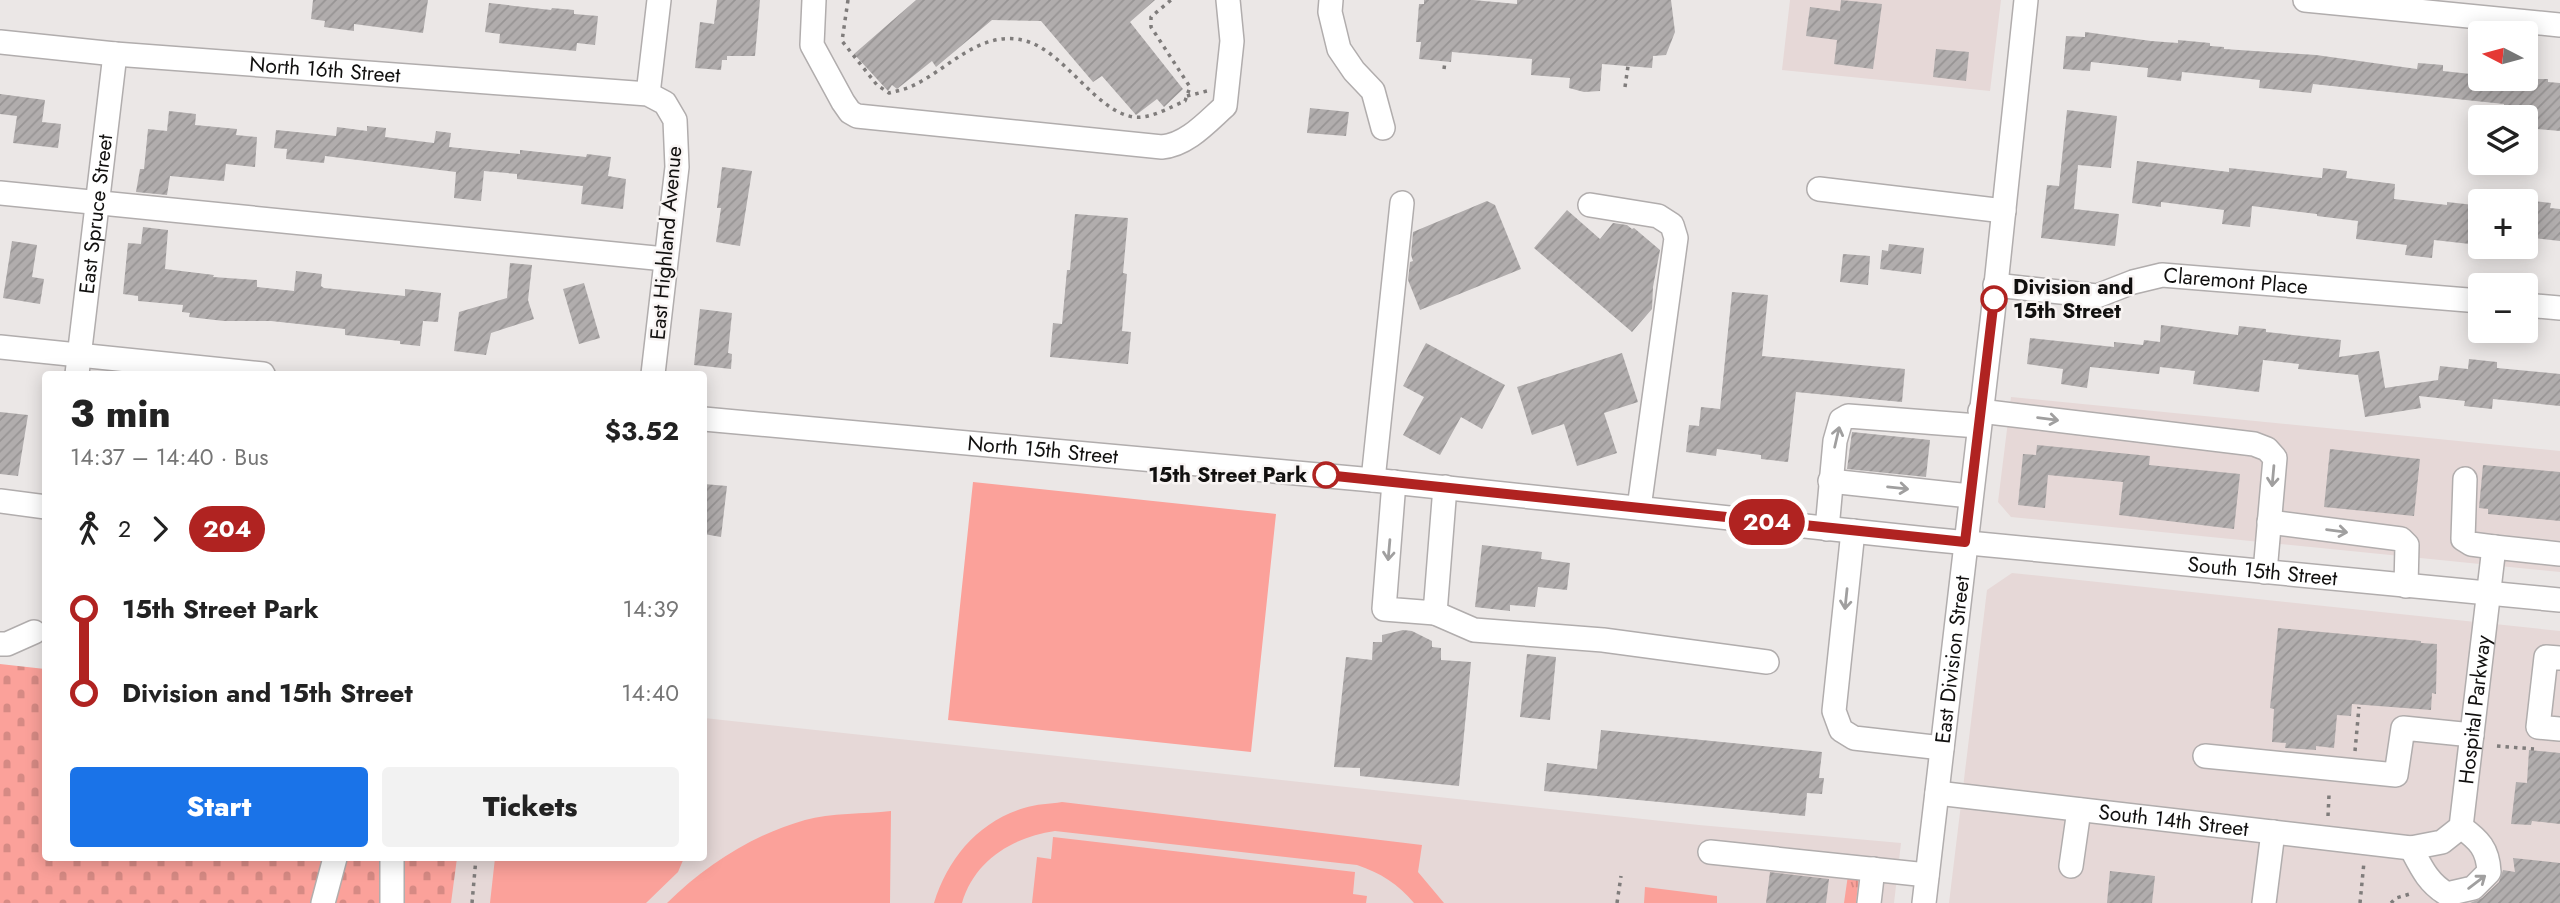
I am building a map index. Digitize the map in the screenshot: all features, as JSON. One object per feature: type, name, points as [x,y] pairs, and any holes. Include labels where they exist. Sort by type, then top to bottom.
[{"type":"street","points":[[648,94],[659,0]]},
{"type":"street","points":[[814,0],[812,45],[843,102],[850,112],[858,116],[1162,147],[1172,146],[1196,132],[1225,106],[1232,41],[1228,0]]},
{"type":"street","points":[[1331,0],[1330,12],[1339,48],[1354,71],[1373,91],[1383,128]]},
{"type":"street","name":"East Division Street","points":[[1924,903],[2026,0]]},
{"type":"street","points":[[2305,0],[2560,25]]},
{"type":"street","name":"North 16th Street","points":[[0,42],[115,54],[648,94]]},
{"type":"street","name":"East Spruce Street","points":[[79,365],[115,54]]},
{"type":"street","name":"East Highland Avenue","points":[[648,94],[665,103],[675,120],[677,167],[653,371]]},
{"type":"street","points":[[1819,189],[2004,211]]},
{"type":"street","points":[[0,193],[665,258]]},
{"type":"street","points":[[1402,203],[1384,481],[1384,609],[1435,613],[1474,630],[1603,640],[1767,662]]},
{"type":"street","points":[[1590,205],[1658,216],[1672,225],[1676,238],[1639,508]]},
{"type":"street","name":"Claremont Place","points":[[1995,285],[2097,296],[2133,282],[2162,275],[2468,300]]},
{"type":"street","points":[[2538,306],[2560,308]]},
{"type":"street","points":[[0,347],[79,365],[202,371]]},
{"type":"street","points":[[1827,529],[1835,441],[1841,420],[1848,416],[1979,419],[2254,444],[2267,449],[2275,458],[2264,572]]},
{"type":"street","name":"North 15th Street","points":[[707,419],[1384,481],[1965,542]]},
{"type":"street","points":[[2465,479],[2463,539],[2471,544],[2560,554]]},
{"type":"street","points":[[1830,481],[1970,496]]},
{"type":"street","points":[[1435,613],[1445,487]]},
{"type":"street","points":[[0,501],[42,506]]},
{"type":"street","points":[[2269,523],[2401,539],[2407,545],[2406,586]]},
{"type":"street","points":[[1853,531],[1834,711],[1841,730],[1854,738],[1942,748]]},
{"type":"street","name":"South 15th Street","points":[[1965,542],[2560,600]]},
{"type":"street","name":"Hospital Parkway","points":[[2461,827],[2494,547]]},
{"type":"street","points":[[0,644],[7,644],[42,629]]},
{"type":"street","points":[[2560,658],[2546,657],[2538,727],[2560,729]]},
{"type":"street","points":[[2204,756],[2396,775],[2403,729],[2472,735]]},
{"type":"street","name":"South 14th Street","points":[[1937,793],[2411,848]]},
{"type":"street","points":[[2071,866],[2079,810]]},
{"type":"street","points":[[2461,827],[2480,841],[2488,855],[2489,872],[2473,888],[2447,894],[2434,886],[2411,848],[2442,842],[2461,827]]},
{"type":"street","points":[[2264,903],[2273,832]]},
{"type":"street","points":[[1710,852],[1927,875]]},
{"type":"street","points":[[323,903],[334,861]]},
{"type":"street","points":[[392,861],[392,903]]},
{"type":"street","points":[[1869,903],[1873,869]]},
{"type":"path","points":[[848,0],[842,41],[877,85],[889,93],[910,87],[980,44],[997,40],[1025,40],[1048,52],[1112,107],[1134,117],[1156,114],[1185,101],[1190,87],[1151,27],[1151,17],[1171,0]]},
{"type":"path","points":[[1444,69],[1445,62]]},
{"type":"path","points":[[1625,87],[1628,66]]},
{"type":"path","points":[[2355,756],[2359,707]]},
{"type":"path","points":[[2497,746],[2535,749]]},
{"type":"path","points":[[2328,819],[2329,795]]},
{"type":"path","points":[[2360,903],[2365,853]]},
{"type":"path","points":[[472,903],[476,861]]},
{"type":"path","points":[[1617,903],[1620,876]]},
{"type":"path","points":[[2391,903],[2396,898],[2415,892]]},
{"type":"shaded area","points":[[1790,0],[2001,0],[1990,91],[1782,70]]},
{"type":"shaded area","points":[[2011,397],[2560,451],[2560,572],[2011,517],[1998,502]]},
{"type":"shaded area","points":[[2012,573],[2560,631],[2560,903],[1949,903],[1987,590]]},
{"type":"shaded area","points":[[707,718],[1699,825],[1901,843],[1894,903],[449,903],[454,861],[707,861]]},
{"type":"green space","points":[[973,482],[1276,514],[1251,752],[948,720]]},
{"type":"green space","points":[[0,664],[42,669],[42,861],[457,861],[451,903],[0,903]]},
{"type":"green space","points":[[1062,802],[1422,845],[1418,872],[1444,903],[1414,903],[1388,880],[1357,865],[1055,831],[1011,845],[986,862],[976,874],[962,903],[934,903],[947,871],[979,832],[992,822],[1024,808]]},
{"type":"green space","points":[[891,811],[890,903],[667,903],[714,864],[748,843],[785,826],[836,815]]},
{"type":"green space","points":[[1053,837],[1355,872],[1353,894],[1367,896],[1366,903],[1032,903],[1037,857],[1051,859]]},
{"type":"green space","points":[[495,861],[683,861],[678,872],[646,903],[490,903]]},
{"type":"green space","points":[[1848,875],[1859,877],[1856,903],[1844,903]]},
{"type":"green space","points":[[1645,887],[1717,896],[1717,903],[1644,903]]},
{"type":"building","points":[[313,0],[428,0],[423,33],[354,24],[354,31],[324,27],[325,21],[311,19]]},
{"type":"building","points":[[717,0],[760,0],[755,56],[727,56],[727,60],[722,60],[721,70],[695,68],[700,22],[714,24]]},
{"type":"building","points":[[916,0],[1155,0],[1130,22],[1183,89],[1164,107],[1157,99],[1136,115],[1102,76],[1093,82],[1041,21],[992,20],[936,67],[932,61],[897,89],[892,85],[888,91],[854,54]]},
{"type":"building","points":[[1424,0],[1473,0],[1517,4],[1517,0],[1671,0],[1675,32],[1666,55],[1653,56],[1652,68],[1602,64],[1600,91],[1584,92],[1569,88],[1570,78],[1531,75],[1532,59],[1452,52],[1451,62],[1419,59],[1421,42],[1416,42],[1419,4],[1424,4]]},
{"type":"building","points":[[1841,0],[1882,4],[1873,69],[1834,64],[1837,40],[1806,36],[1810,7],[1840,11]]},
{"type":"building","points":[[489,3],[574,10],[574,14],[598,16],[595,45],[577,43],[576,51],[499,43],[500,34],[485,32]]},
{"type":"building","points":[[2085,32],[2151,41],[2210,43],[2210,46],[2224,49],[2316,55],[2417,69],[2418,63],[2443,65],[2443,71],[2468,74],[2468,91],[2538,91],[2538,79],[2548,79],[2548,82],[2560,83],[2560,131],[2538,129],[2538,105],[2504,105],[2313,84],[2311,93],[2259,88],[2260,80],[2182,72],[2181,81],[2147,77],[2148,68],[2091,62],[2090,71],[2063,69],[2066,36],[2085,37]]},
{"type":"building","points":[[1936,49],[1969,52],[1966,81],[1933,77]]},
{"type":"building","points":[[0,94],[45,100],[42,122],[61,124],[58,148],[13,143],[17,116],[0,114]]},
{"type":"building","points":[[1310,108],[1349,112],[1346,136],[1307,133]]},
{"type":"building","points":[[2067,110],[2117,116],[2111,168],[2078,165],[2074,209],[2119,214],[2115,246],[2041,238],[2047,185],[2059,186]]},
{"type":"building","points":[[169,111],[196,114],[195,125],[237,129],[236,135],[257,137],[255,167],[226,164],[224,181],[170,176],[167,195],[136,192],[140,169],[144,169],[148,129],[167,131]]},
{"type":"building","points":[[367,126],[386,128],[385,137],[434,143],[436,131],[451,133],[449,147],[520,154],[520,150],[611,157],[608,176],[626,179],[623,209],[581,204],[583,186],[517,179],[517,174],[484,171],[481,201],[454,198],[456,172],[325,156],[324,163],[286,159],[287,149],[274,148],[276,130],[336,136],[337,127],[367,131]]},
{"type":"building","points":[[2137,161],[2229,172],[2229,168],[2322,178],[2323,168],[2347,171],[2346,178],[2395,184],[2394,199],[2447,205],[2447,202],[2468,204],[2468,244],[2434,240],[2432,258],[2405,255],[2407,245],[2356,239],[2358,221],[2252,206],[2250,227],[2222,224],[2224,210],[2161,202],[2161,207],[2132,203]]},
{"type":"building","points":[[722,167],[752,171],[740,246],[716,242],[721,208],[717,208]]},
{"type":"building","points":[[1487,201],[1495,205],[1521,269],[1420,310],[1408,280],[1410,262],[1413,261],[1413,232]]},
{"type":"building","points":[[2538,202],[2551,203],[2550,208],[2560,209],[2560,241],[2538,238]]},
{"type":"building","points":[[1567,210],[1600,239],[1613,223],[1627,225],[1660,250],[1652,309],[1632,332],[1534,248]]},
{"type":"building","points":[[1075,214],[1128,218],[1122,331],[1131,332],[1128,364],[1050,357],[1053,323],[1062,324]]},
{"type":"building","points":[[143,227],[168,230],[165,269],[214,275],[213,277],[257,280],[257,287],[294,291],[296,271],[322,274],[321,286],[324,288],[405,296],[405,289],[441,293],[438,322],[423,321],[420,346],[345,335],[345,329],[271,321],[224,321],[189,317],[190,313],[182,312],[183,305],[138,301],[138,296],[123,294],[128,243],[141,244]]},
{"type":"building","points":[[12,241],[37,245],[32,277],[44,279],[40,304],[3,298]]},
{"type":"building","points":[[1889,244],[1924,248],[1921,274],[1880,269],[1882,250],[1888,251]]},
{"type":"building","points":[[1843,254],[1870,256],[1868,285],[1840,282]]},
{"type":"building","points":[[510,263],[532,265],[528,300],[534,319],[491,333],[486,355],[454,351],[459,312],[507,298]]},
{"type":"building","points":[[584,283],[600,338],[579,344],[563,289]]},
{"type":"building","points":[[1732,292],[1768,295],[1762,356],[1905,369],[1902,402],[1796,392],[1788,462],[1717,449],[1716,456],[1686,452],[1689,425],[1699,426],[1701,407],[1720,409]]},
{"type":"building","points":[[700,309],[732,313],[728,353],[732,354],[731,369],[694,365]]},
{"type":"building","points":[[2161,325],[2238,335],[2239,326],[2266,329],[2266,332],[2341,340],[2339,357],[2379,351],[2385,388],[2438,380],[2440,366],[2468,369],[2469,359],[2497,362],[2497,368],[2560,374],[2560,406],[2493,399],[2492,409],[2464,406],[2465,401],[2419,396],[2421,408],[2365,417],[2358,375],[2298,369],[2299,364],[2263,360],[2259,392],[2193,384],[2195,371],[2160,367],[2159,374],[2090,367],[2087,388],[2061,384],[2063,369],[2027,364],[2030,338],[2114,347],[2114,342],[2143,345],[2144,340],[2160,342]]},
{"type":"building","points":[[1426,343],[1505,385],[1482,429],[1461,417],[1440,455],[1403,435],[1424,397],[1403,386]]},
{"type":"building","points":[[1622,353],[1638,402],[1604,413],[1617,453],[1577,466],[1564,424],[1532,435],[1517,387]]},
{"type":"building","points":[[0,412],[28,415],[18,476],[0,474]]},
{"type":"building","points":[[1852,432],[1930,440],[1926,477],[1847,469]]},
{"type":"building","points":[[2037,445],[2150,456],[2149,465],[2240,474],[2234,529],[2119,515],[2123,482],[2048,475],[2045,508],[2018,505],[2023,454],[2036,455]]},
{"type":"building","points":[[2330,449],[2420,459],[2414,516],[2324,507]]},
{"type":"building","points":[[2483,465],[2560,472],[2560,521],[2488,514],[2488,509],[2479,508]]},
{"type":"building","points":[[707,484],[727,486],[721,537],[707,535]]},
{"type":"building","points":[[1482,545],[1542,552],[1541,559],[1570,563],[1567,590],[1538,587],[1535,607],[1510,605],[1510,611],[1475,607]]},
{"type":"building","points":[[2278,628],[2437,644],[2436,694],[2432,693],[2431,710],[2352,704],[2351,716],[2337,715],[2334,748],[2285,748],[2286,743],[2272,742],[2274,709],[2270,708]]},
{"type":"building","points":[[1403,630],[1412,631],[1432,641],[1432,647],[1441,648],[1441,660],[1471,662],[1459,786],[1360,776],[1360,768],[1334,767],[1346,657],[1372,660],[1373,642],[1382,642],[1382,635]]},
{"type":"building","points":[[1527,654],[1556,657],[1550,720],[1520,717]]},
{"type":"building","points":[[1601,730],[1822,752],[1819,778],[1824,778],[1822,794],[1807,793],[1805,816],[1544,791],[1547,763],[1597,769]]},
{"type":"building","points":[[2529,750],[2560,753],[2560,824],[2532,821],[2531,825],[2511,824],[2516,782],[2527,783]]},
{"type":"building","points":[[2513,858],[2560,863],[2560,903],[2470,903],[2482,898],[2499,882],[2503,870],[2515,872]]},
{"type":"building","points":[[2110,871],[2155,876],[2152,903],[2107,903]]},
{"type":"building","points":[[1770,872],[1829,879],[1826,903],[1766,903]]},
{"type":"bus line","name":"204","points":[[1326,475],[1965,542],[1994,299]]},
{"type":"place","name":"Division and 15th Street","points":[[1994,299]]},
{"type":"place","name":"15th Street Park","points":[[1326,475]]}]
